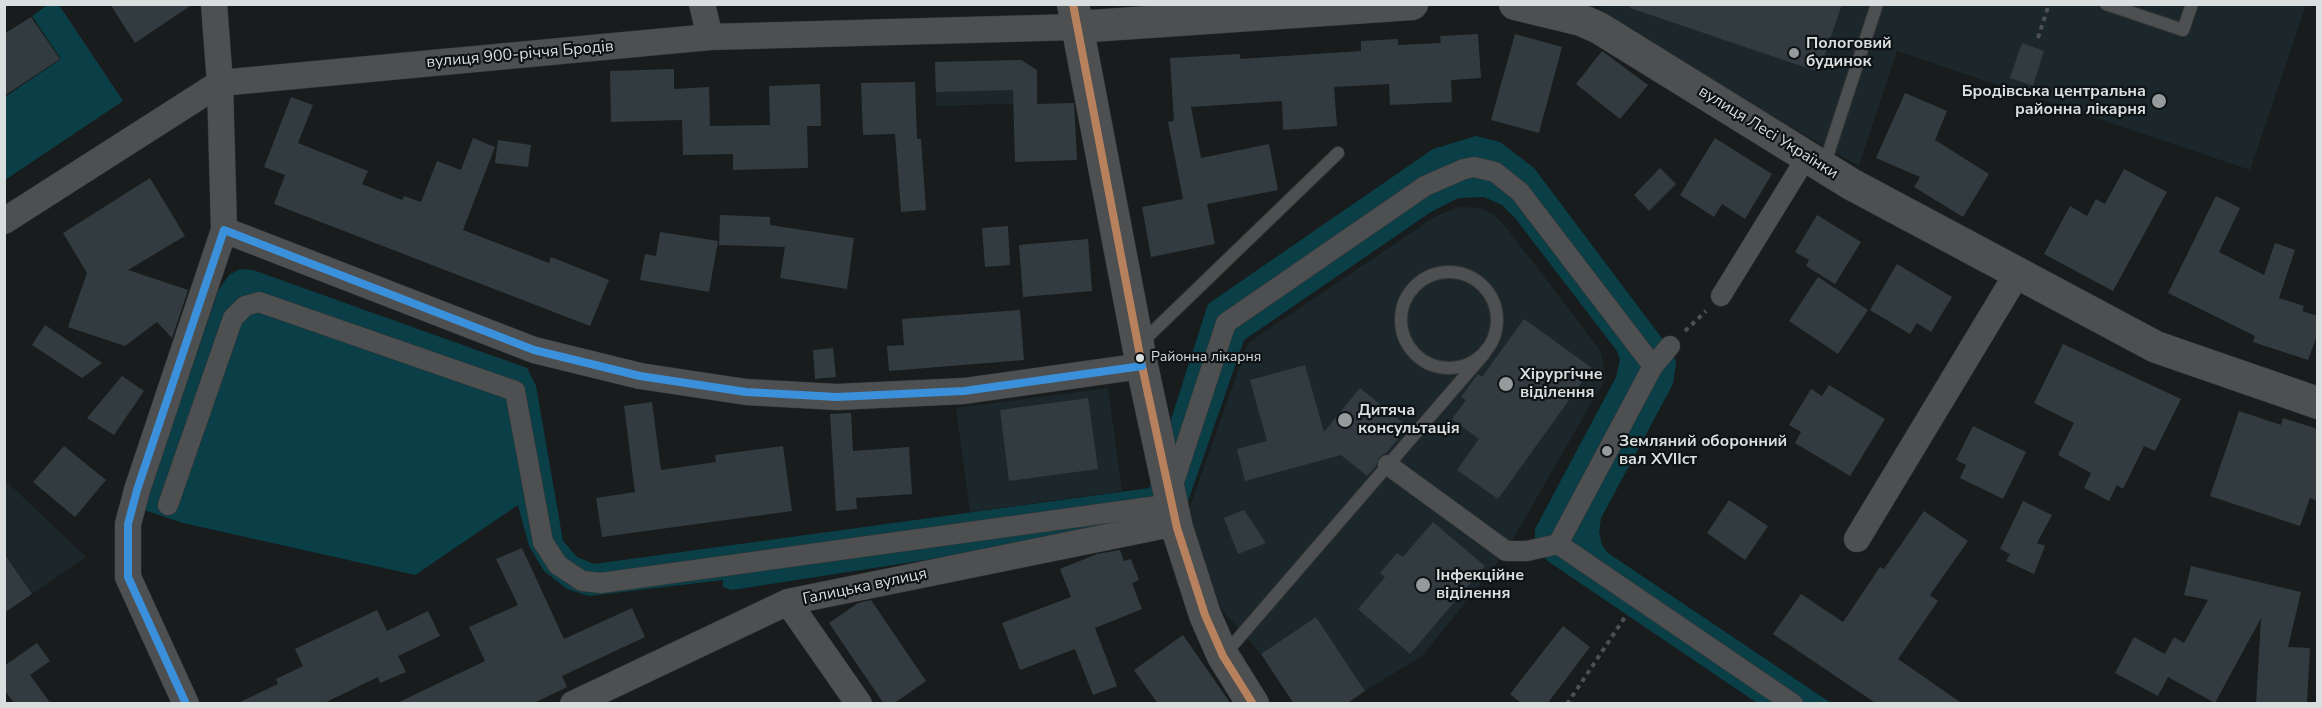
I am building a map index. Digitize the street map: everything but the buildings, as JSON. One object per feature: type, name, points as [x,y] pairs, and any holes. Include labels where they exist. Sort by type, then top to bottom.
[{"type":"street","points":[[186,704],[128,577],[128,524],[224,230],[220,83],[214,4]]},
{"type":"street","points":[[702,4],[710,37]]},
{"type":"street","points":[[1253,704],[1224,656],[1196,589],[1172,507],[1140,355],[1075,16],[1412,4]]},
{"type":"street","name":"вулиця Лесі Українки","points":[[1515,4],[1581,20],[1599,28],[1815,163],[2156,347],[2318,403]]},
{"type":"street","name":"вулиця 900-річчя Бродів","points":[[4,221],[220,83],[710,37],[1075,16]]},
{"type":"street","points":[[1721,296],[1815,163]]},
{"type":"street","points":[[1172,507],[1226,323],[1425,186],[1464,169],[1474,167],[1495,172],[1520,192],[1653,366]]},
{"type":"street","points":[[224,230],[534,350],[640,376],[746,392],[837,397],[964,391],[1140,355]]},
{"type":"street","points":[[1857,539],[2017,274]]},
{"type":"street","points":[[168,505],[233,318],[245,306],[259,302],[515,391],[543,542],[558,565],[582,581],[601,583],[1172,507]]},
{"type":"street","points":[[1558,544],[1653,366],[1670,346]]},
{"type":"street","points":[[1388,465],[1506,551],[1527,551],[1558,544],[1793,704]]},
{"type":"street","name":"Галицька вулиця","points":[[573,704],[788,602],[1172,507]]},
{"type":"street","points":[[788,602],[859,704]]},
{"type":"lane","points":[[1815,163],[1877,4]]},
{"type":"lane","points":[[2106,4],[2183,30],[2192,4]]},
{"type":"lane","points":[[1140,355],[1338,153]]},
{"type":"lane","points":[[1224,656],[1484,354],[1493,340],[1497,324],[1496,308],[1490,293],[1478,281],[1464,274],[1447,271],[1431,275],[1418,283],[1408,295],[1401,317],[1405,340],[1414,353],[1426,362],[1441,368],[1456,368],[1471,363],[1484,354]]},
{"type":"path","points":[[2037,38],[2049,4]]},
{"type":"path","points":[[1670,346],[1721,296]]},
{"type":"path","points":[[1567,704],[1638,598]]},
{"type":"shaded area","points":[[49,4],[59,5],[123,101],[5,180],[5,97],[61,59],[32,16]]},
{"type":"shaded area","name":"Бродівська центральна районна лікарня","points":[[1601,4],[2306,5],[2250,170],[1897,51],[1859,166],[1597,16]]},
{"type":"shaded area","points":[[1021,60],[1037,70],[1038,103],[936,106],[935,62]]},
{"type":"shaded area","name":"Земляний оборонний вал XVIIст","points":[[1476,136],[1500,142],[1534,168],[1673,353],[1676,363],[1673,384],[1601,518],[1599,532],[1602,545],[1608,553],[1831,703],[1757,703],[1539,553],[1535,542],[1535,529],[1616,377],[1620,360],[1617,351],[1515,218],[1502,205],[1484,197],[1458,198],[1431,212],[1244,340],[1184,513],[1106,532],[732,590],[723,587],[723,580],[589,596],[567,589],[544,571],[529,546],[518,505],[415,575],[183,523],[144,510],[218,291],[229,275],[240,269],[253,270],[527,368],[536,386],[563,541],[577,557],[594,564],[1149,488],[1208,304],[1433,149]]},
{"type":"shaded area","points":[[1460,207],[1480,208],[1495,216],[1506,227],[1600,350],[1606,378],[1506,551],[1492,570],[1422,656],[1365,691],[1316,617],[1261,654],[1221,609],[1187,515],[1248,343],[1436,216]]},
{"type":"shaded area","points":[[1108,388],[1122,491],[970,512],[956,408]]},
{"type":"shaded area","points":[[5,480],[86,557],[32,594],[5,553]]},
{"type":"transit line","points":[[1073,4],[1142,366],[1177,528],[1205,615],[1223,656],[1253,704]]},
{"type":"transit line","points":[[186,704],[128,577],[128,524],[137,490],[224,230],[534,350],[640,376],[746,392],[837,397],[964,391],[1142,366]]},
{"type":"place","name":"Пологовий будинок","points":[[1794,53]]},
{"type":"place","name":"Бродівська центральна районна лікарня","points":[[2159,101]]},
{"type":"place","name":"Районна лікарня","points":[[1140,358]]},
{"type":"place","name":"Хірургічне віділення","points":[[1506,384]]},
{"type":"place","name":"Дитяча консультація","points":[[1345,420]]},
{"type":"place","name":"Земляний оборонний вал XVIIст","points":[[1607,451]]},
{"type":"place","name":"Інфекційне віділення","points":[[1423,585]]}]
